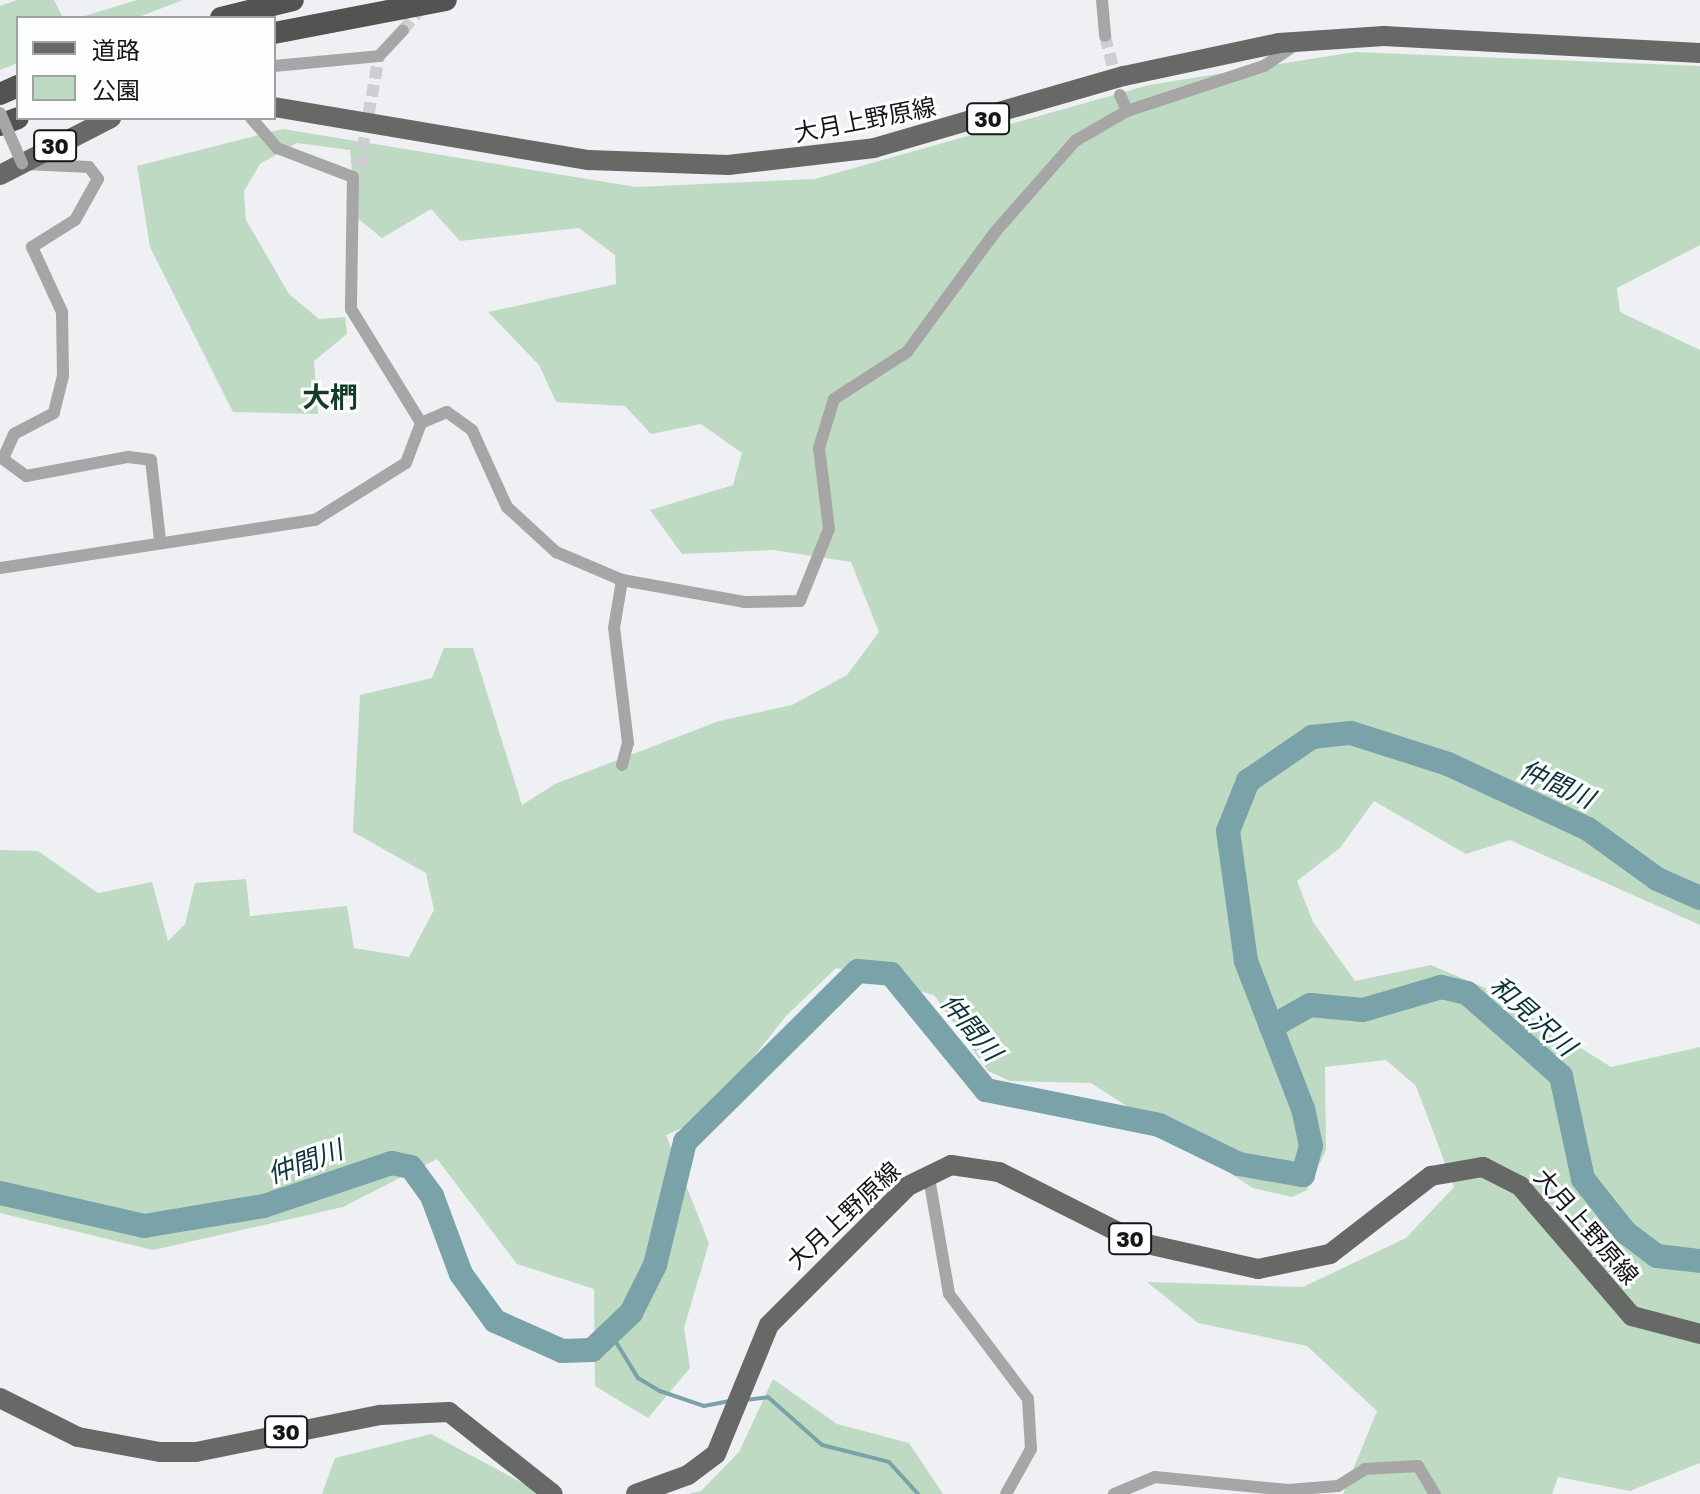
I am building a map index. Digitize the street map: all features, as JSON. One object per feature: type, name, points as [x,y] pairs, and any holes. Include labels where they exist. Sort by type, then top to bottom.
[{"type":"highway","points":[[229,16],[293,0]]},
{"type":"highway","points":[[276,33],[446,0]]},
{"type":"main road","name":"大月上野原線","points":[[276,107],[589,160],[780,162],[874,148],[1124,76],[1300,41],[1384,36],[1700,53]]},
{"type":"main road","name":"30","points":[[0,175],[107,120]]},
{"type":"main road","name":"大月上野原線","points":[[636,1494],[688,1475],[716,1454],[769,1325],[928,1172],[951,1165],[989,1169],[1138,1242],[1258,1269],[1330,1254],[1431,1176],[1483,1167],[1520,1186],[1632,1316],[1700,1334]]},
{"type":"main road","name":"30","points":[[0,1398],[78,1437],[171,1452],[380,1415],[449,1412],[553,1494]]},
{"type":"street","points":[[1102,0],[1105,36]]},
{"type":"street","points":[[276,66],[379,56],[403,30]]},
{"type":"street","points":[[0,568],[160,540],[315,520],[406,463],[421,423],[438,412],[464,420],[514,516],[556,552],[622,580],[744,602],[800,601],[829,529],[819,448],[834,399],[907,352],[1057,159],[1127,111],[1264,66],[1300,41]]},
{"type":"street","points":[[1120,95],[1127,111]]},
{"type":"street","points":[[0,113],[22,163],[89,167],[98,179],[75,220],[32,247],[62,312],[63,376],[54,413],[14,434],[4,448],[5,465],[26,476],[128,457],[151,460],[160,540]]},
{"type":"street","points":[[253,120],[277,148],[353,177],[351,309],[421,423]]},
{"type":"street","points":[[622,580],[614,628],[628,743],[622,765]]},
{"type":"street","points":[[928,1172],[949,1294],[1028,1399],[1031,1449],[1006,1494]]},
{"type":"street","points":[[1114,1494],[1155,1477],[1325,1487],[1365,1469],[1405,1466],[1418,1466],[1435,1494]]},
{"type":"green space","points":[[17,0],[54,0],[62,16],[16,16],[16,64],[0,70],[0,6]]},
{"type":"green space","points":[[137,0],[183,0],[141,16],[85,16]]},
{"type":"green space","points":[[1355,52],[1700,66],[1700,245],[1617,288],[1620,312],[1700,350],[1700,925],[1510,840],[1466,854],[1374,801],[1340,848],[1297,881],[1313,922],[1355,981],[1431,965],[1485,988],[1611,1067],[1700,1047],[1700,1463],[1630,1491],[1558,1477],[1552,1494],[1343,1494],[1377,1411],[1307,1346],[1198,1323],[1147,1282],[1303,1287],[1406,1238],[1454,1187],[1416,1086],[1386,1060],[1325,1067],[1326,1150],[1307,1190],[1292,1197],[1253,1188],[1091,1083],[1010,1081],[988,1071],[934,995],[836,968],[786,1016],[705,1118],[666,1135],[709,1243],[684,1328],[690,1368],[648,1418],[595,1386],[594,1289],[517,1264],[437,1159],[343,1207],[153,1250],[0,1213],[0,850],[38,851],[98,893],[152,882],[168,941],[185,924],[195,883],[246,879],[250,916],[347,906],[354,948],[409,957],[434,910],[426,873],[353,832],[360,695],[432,678],[444,648],[473,648],[522,805],[555,784],[719,721],[792,705],[847,675],[879,632],[851,562],[773,550],[682,554],[650,510],[733,485],[742,453],[701,424],[651,434],[625,406],[556,402],[539,365],[488,312],[616,284],[615,255],[579,228],[460,241],[431,209],[382,238],[356,217],[350,150],[297,143],[260,164],[244,191],[246,220],[289,294],[319,319],[345,317],[347,334],[314,361],[318,414],[233,412],[150,247],[137,166],[283,129],[636,187],[815,179],[1149,85]]},
{"type":"green space","points":[[773,1379],[837,1424],[909,1443],[943,1494],[688,1494],[701,1491],[739,1452]]},
{"type":"green space","points":[[431,1434],[543,1494],[322,1494],[335,1458]]},
{"type":"waterway","name":"仲間川","points":[[0,1193],[144,1226],[264,1206],[392,1163],[411,1167],[432,1196],[461,1274],[495,1321],[562,1351],[592,1350],[631,1313],[655,1265],[685,1142],[858,971],[891,974],[986,1090],[1159,1125],[1239,1164],[1303,1175],[1311,1146],[1303,1109],[1246,961],[1228,831],[1248,781],[1312,737],[1351,733],[1448,764],[1588,829],[1657,879],[1700,898]]},
{"type":"waterway","name":"和見沢川","points":[[1271,1027],[1310,1005],[1363,1010],[1441,987],[1467,993],[1561,1076],[1583,1179],[1625,1232],[1657,1256],[1700,1261]]},
{"type":"waterway","points":[[611,1334],[638,1378],[660,1391],[704,1406],[729,1401]]},
{"type":"waterway","points":[[745,1400],[768,1397],[822,1445],[889,1462],[918,1494]]},
{"type":"tunnel","points":[[403,30],[424,5]]},
{"type":"tunnel","points":[[1105,36],[1117,83]]},
{"type":"tunnel","points":[[356,185],[379,56]]},
{"type":"district","name":"大椚","points":[[330,397]]}]
